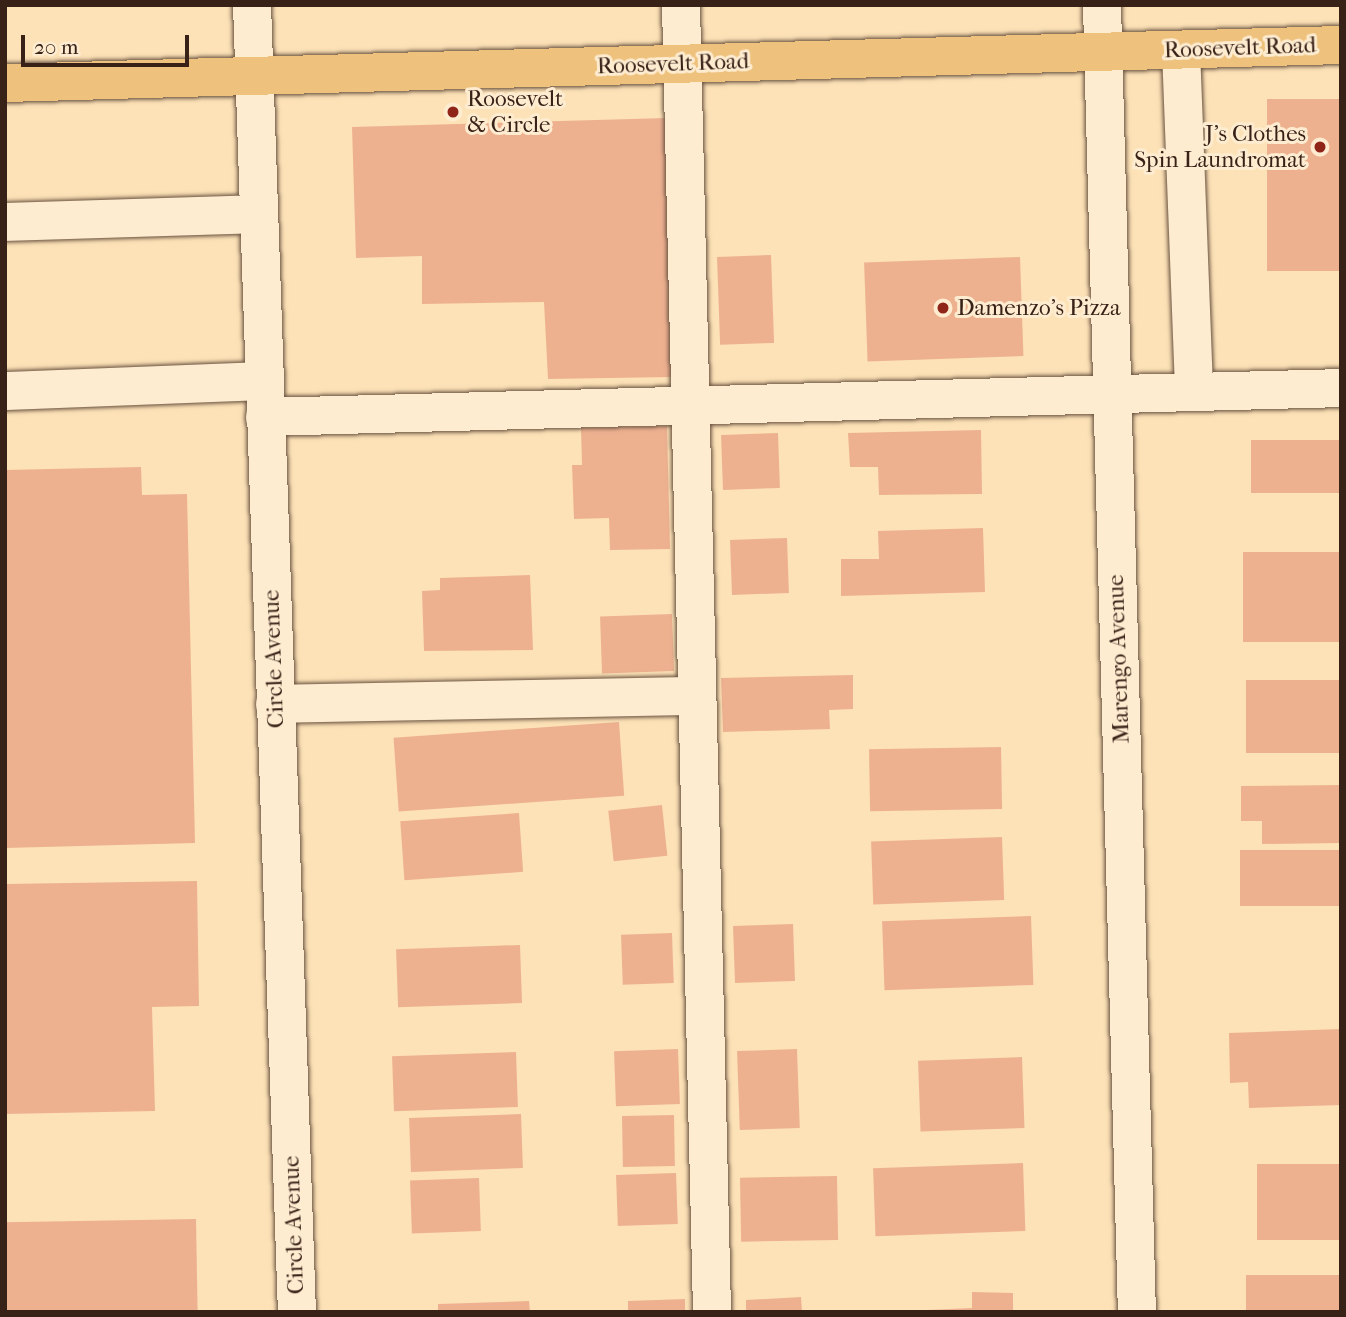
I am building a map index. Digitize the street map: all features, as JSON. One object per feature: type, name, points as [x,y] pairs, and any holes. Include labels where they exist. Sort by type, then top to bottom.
[{"type":"main road","name":"Roosevelt Road","points":[[5,82],[1341,45]]},
{"type":"street","name":"Circle Avenue","points":[[252,5],[297,1312]]},
{"type":"street","points":[[681,5],[688,407],[712,1312]]},
{"type":"street","name":"Marengo Avenue","points":[[1102,5],[1137,1312]]},
{"type":"street","points":[[1181,50],[1194,391]]},
{"type":"street","points":[[5,222],[259,214]]},
{"type":"street","points":[[5,391],[688,407],[1112,392],[1341,388]]},
{"type":"street","points":[[275,704],[696,696]]},
{"type":"building","points":[[1267,99],[1341,99],[1341,271],[1267,271]]},
{"type":"building","points":[[666,118],[672,377],[548,379],[544,302],[422,304],[422,256],[356,258],[352,127]]},
{"type":"building","points":[[771,255],[774,343],[720,345],[717,257]]},
{"type":"building","name":"Damenzo's Pizza","points":[[1020,257],[1023,356],[868,361],[864,262]]},
{"type":"building","points":[[667,426],[670,549],[610,550],[609,518],[574,519],[572,465],[582,465],[581,428]]},
{"type":"building","points":[[981,430],[982,494],[879,495],[878,467],[850,467],[848,433]]},
{"type":"building","points":[[778,433],[780,488],[723,490],[721,435]]},
{"type":"building","points":[[1251,440],[1341,440],[1341,493],[1251,493]]},
{"type":"building","points":[[141,467],[142,495],[187,494],[195,843],[5,848],[5,470]]},
{"type":"building","points":[[983,528],[985,592],[841,596],[841,559],[879,559],[878,531]]},
{"type":"building","points":[[787,538],[789,593],[732,595],[730,540]]},
{"type":"building","points":[[1243,552],[1341,552],[1341,642],[1243,642]]},
{"type":"building","points":[[530,575],[533,650],[424,651],[422,591],[440,590],[440,578]]},
{"type":"building","points":[[672,614],[674,671],[602,673],[600,617]]},
{"type":"building","points":[[853,675],[853,709],[829,710],[830,729],[723,732],[721,678]]},
{"type":"building","points":[[1246,680],[1341,680],[1341,753],[1246,753]]},
{"type":"building","points":[[619,722],[624,796],[399,812],[394,738]]},
{"type":"building","points":[[1001,747],[1002,809],[870,811],[869,749]]},
{"type":"building","points":[[1341,785],[1341,843],[1262,844],[1262,821],[1241,821],[1241,786]]},
{"type":"building","points":[[662,805],[667,856],[614,861],[608,811]]},
{"type":"building","points":[[519,813],[523,872],[404,880],[400,821]]},
{"type":"building","points":[[1002,837],[1004,900],[873,905],[871,842]]},
{"type":"building","points":[[1240,850],[1341,850],[1341,906],[1240,906]]},
{"type":"building","points":[[197,881],[199,1006],[152,1007],[155,1111],[5,1114],[5,884]]},
{"type":"building","points":[[1031,916],[1033,985],[884,990],[882,921]]},
{"type":"building","points":[[793,924],[795,981],[735,983],[733,926]]},
{"type":"building","points":[[672,933],[674,983],[623,985],[621,935]]},
{"type":"building","points":[[520,945],[522,1003],[398,1007],[396,949]]},
{"type":"building","points":[[1341,1029],[1341,1105],[1249,1108],[1248,1082],[1230,1083],[1229,1033]]},
{"type":"building","points":[[678,1049],[680,1104],[616,1106],[614,1051]]},
{"type":"building","points":[[797,1049],[800,1128],[740,1130],[737,1051]]},
{"type":"building","points":[[516,1052],[518,1107],[394,1111],[392,1056]]},
{"type":"building","points":[[1022,1057],[1024,1128],[921,1132],[918,1061]]},
{"type":"building","points":[[521,1114],[523,1168],[411,1172],[409,1118]]},
{"type":"building","points":[[674,1115],[675,1166],[623,1167],[622,1116]]},
{"type":"building","points":[[1023,1163],[1025,1231],[875,1236],[873,1168]]},
{"type":"building","points":[[1257,1164],[1341,1164],[1341,1240],[1257,1240]]},
{"type":"building","points":[[676,1173],[678,1224],[618,1226],[616,1175]]},
{"type":"building","points":[[837,1176],[838,1240],[741,1242],[740,1178]]},
{"type":"building","points":[[479,1178],[481,1231],[412,1233],[410,1180]]},
{"type":"building","points":[[196,1219],[198,1312],[7,1312],[5,1222]]},
{"type":"building","points":[[1246,1275],[1341,1275],[1341,1312],[1246,1312]]},
{"type":"building","points":[[972,1292],[1013,1293],[1013,1312],[882,1312],[972,1308]]},
{"type":"building","points":[[801,1297],[802,1312],[746,1312],[746,1300]]},
{"type":"building","points":[[685,1299],[685,1312],[628,1312],[628,1301]]},
{"type":"building","points":[[529,1301],[530,1312],[438,1312],[438,1304]]},
{"type":"place","name":"Roosevelt & Circle","points":[[453,112]]},
{"type":"place","name":"J's Clothes Spin Laundromat","points":[[1320,147]]},
{"type":"place","name":"Damenzo's Pizza","points":[[943,308]]}]
